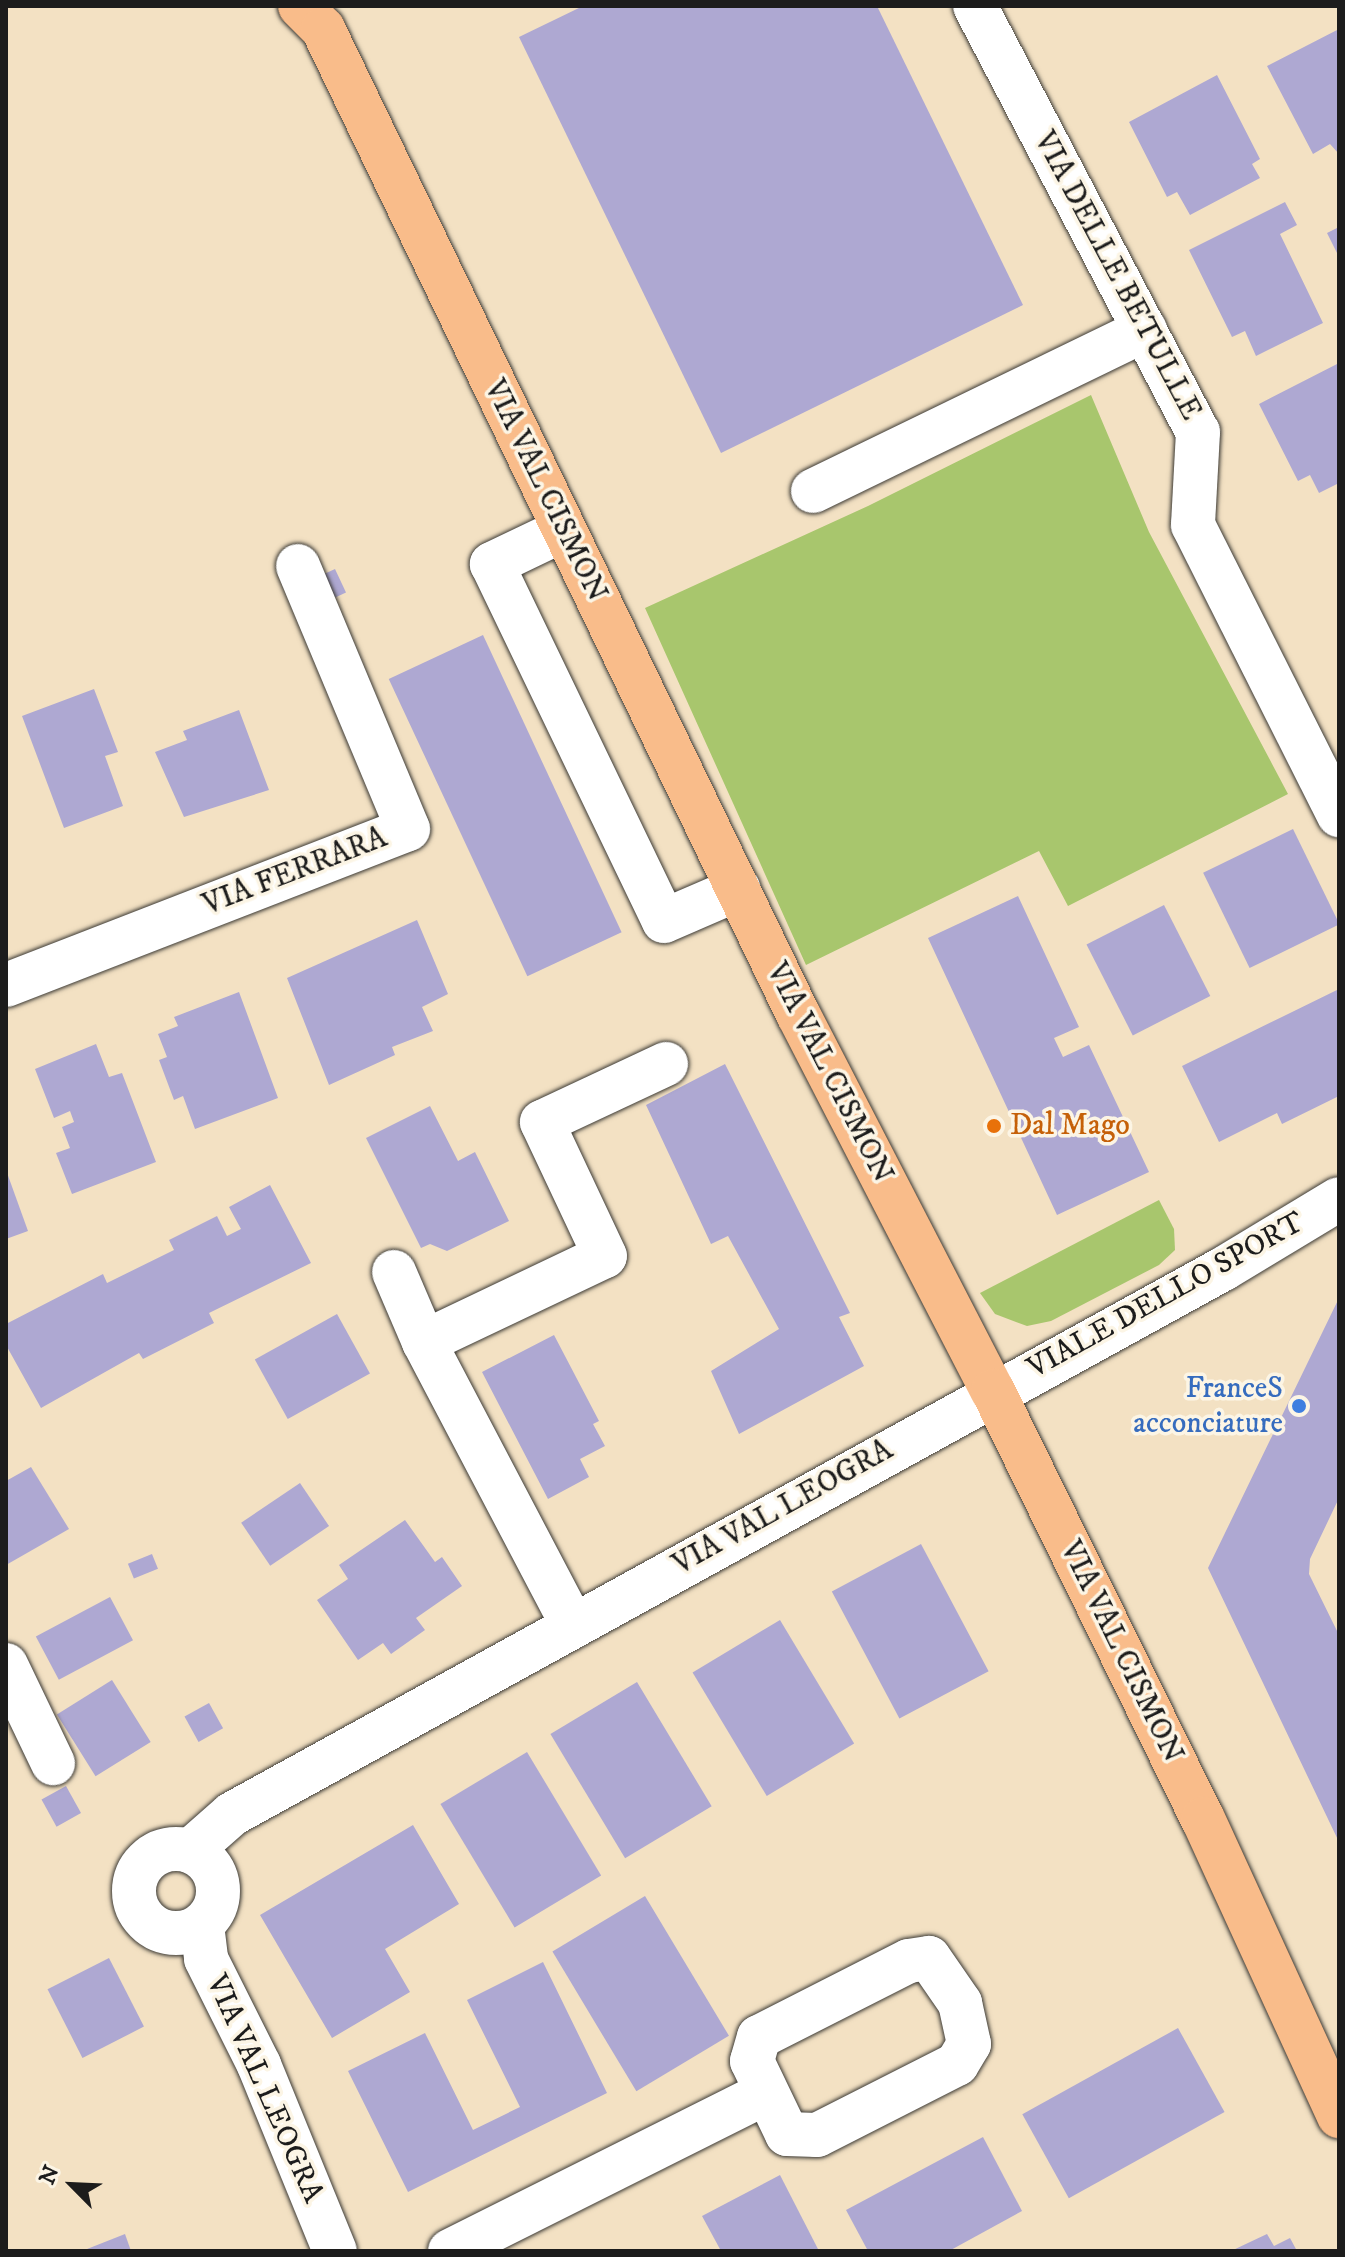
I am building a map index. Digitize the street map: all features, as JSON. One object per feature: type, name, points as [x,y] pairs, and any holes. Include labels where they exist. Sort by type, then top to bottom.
[{"type":"main road","name":"VIA VAL CISMON","points":[[315,14],[738,889],[993,1391],[1237,1890],[1339,2116]]},
{"type":"street","name":"VIA DELLE BETULLE","points":[[975,6],[1198,432],[1193,525],[1339,815]]},
{"type":"street","points":[[813,491],[1145,330]]},
{"type":"street","points":[[563,530],[492,564],[664,921],[738,889]]},
{"type":"street","name":"VIA FERRARA","points":[[6,985],[408,829],[298,566]]},
{"type":"street","points":[[424,1342],[605,1256],[542,1122],[666,1064]]},
{"type":"street","name":"VIALE DELLO SPORT","points":[[993,1391],[1223,1269],[1339,1199]]},
{"type":"street","points":[[394,1272],[424,1342],[573,1626]]},
{"type":"street","name":"VIA VAL LEOGRA","points":[[190,1851],[232,1814],[993,1391]]},
{"type":"street","points":[[6,1665],[53,1763]]},
{"type":"street","points":[[163,1851],[190,1851],[213,1870],[218,1884],[213,1913],[191,1931],[164,1932],[142,1917],[136,1905],[136,1879],[151,1857],[163,1851]]},
{"type":"street","name":"VIA VAL LEOGRA","points":[[202,1925],[206,1959],[259,2065],[335,2251]]},
{"type":"street","points":[[929,1958],[937,1963],[960,2003],[969,2044],[957,2064],[817,2135],[787,2134],[766,2093],[752,2061],[759,2037],[770,2028],[909,1961],[929,1958]]},
{"type":"street","points":[[450,2251],[766,2093]]},
{"type":"green space","points":[[1091,395],[1149,532],[1288,794],[1068,906],[1039,851],[806,965],[645,608],[868,506]]},
{"type":"green space","points":[[1159,1200],[1174,1229],[1175,1250],[1159,1265],[1051,1321],[1027,1326],[995,1314],[980,1293]]},
{"type":"building","points":[[583,6],[877,6],[1023,305],[721,453],[519,37]]},
{"type":"building","points":[[1339,29],[1339,154],[1330,144],[1313,154],[1267,66]]},
{"type":"building","points":[[1217,75],[1260,159],[1252,164],[1260,178],[1190,215],[1177,192],[1167,197],[1129,122]]},
{"type":"building","points":[[1285,202],[1297,225],[1280,234],[1323,323],[1256,356],[1245,331],[1232,337],[1189,250]]},
{"type":"building","points":[[1339,227],[1339,257],[1327,233]]},
{"type":"building","points":[[1339,363],[1339,483],[1319,493],[1310,475],[1298,481],[1259,404]]},
{"type":"building","points":[[335,569],[346,593],[326,602],[315,578]]},
{"type":"building","points":[[483,635],[622,932],[527,976],[389,679]]},
{"type":"building","points":[[94,689],[118,752],[105,756],[123,806],[64,828],[22,716]]},
{"type":"building","points":[[239,710],[269,790],[184,817],[155,752],[187,740],[183,731]]},
{"type":"building","points":[[1293,829],[1339,925],[1250,968],[1203,873]]},
{"type":"building","points":[[1018,896],[1079,1027],[1054,1038],[1063,1057],[1089,1045],[1149,1172],[1057,1215],[928,938]]},
{"type":"building","points":[[1164,905],[1210,996],[1133,1035],[1086,944]]},
{"type":"building","points":[[417,920],[448,994],[422,1007],[433,1031],[392,1047],[395,1055],[329,1085],[287,978]]},
{"type":"building","points":[[1339,989],[1339,1096],[1282,1124],[1277,1113],[1219,1142],[1182,1066]]},
{"type":"building","points":[[239,992],[278,1098],[195,1129],[183,1096],[174,1100],[159,1060],[167,1057],[158,1034],[178,1026],[174,1017]]},
{"type":"building","points":[[96,1044],[109,1077],[122,1073],[156,1162],[72,1194],[56,1153],[70,1148],[62,1127],[74,1122],[70,1111],[54,1118],[35,1069]]},
{"type":"building","points":[[725,1064],[850,1313],[839,1317],[864,1366],[739,1434],[711,1371],[779,1329],[728,1236],[711,1244],[646,1105]]},
{"type":"building","points":[[430,1106],[458,1161],[475,1152],[509,1221],[447,1251],[430,1244],[421,1248],[366,1138]]},
{"type":"building","points":[[6,1170],[28,1231],[6,1239]]},
{"type":"building","points":[[270,1185],[311,1263],[209,1313],[214,1323],[143,1359],[139,1353],[41,1408],[6,1345],[6,1324],[103,1274],[107,1283],[174,1250],[169,1240],[217,1216],[227,1236],[241,1229],[229,1207]]},
{"type":"building","points":[[1339,1298],[1339,1498],[1310,1559],[1309,1574],[1339,1635],[1339,1842],[1208,1568]]},
{"type":"building","points":[[337,1314],[370,1373],[288,1419],[255,1360]]},
{"type":"building","points":[[554,1335],[599,1421],[593,1424],[605,1446],[580,1459],[589,1477],[548,1499],[482,1372]]},
{"type":"building","points":[[31,1467],[69,1529],[6,1565],[6,1481]]},
{"type":"building","points":[[300,1483],[329,1526],[270,1566],[241,1523]]},
{"type":"building","points":[[405,1520],[435,1562],[442,1557],[462,1586],[416,1618],[425,1630],[391,1654],[383,1643],[358,1660],[317,1600],[348,1579],[339,1565]]},
{"type":"building","points":[[921,1544],[989,1671],[899,1719],[832,1591]]},
{"type":"building","points":[[152,1554],[158,1569],[134,1579],[128,1564]]},
{"type":"building","points":[[110,1597],[133,1640],[59,1680],[36,1636]]},
{"type":"building","points":[[780,1620],[854,1743],[767,1796],[693,1673]]},
{"type":"building","points":[[112,1680],[151,1742],[96,1776],[57,1714]]},
{"type":"building","points":[[637,1682],[712,1806],[625,1858],[550,1734]]},
{"type":"building","points":[[209,1703],[223,1728],[199,1742],[185,1717]]},
{"type":"building","points":[[527,1752],[601,1875],[515,1927],[440,1804]]},
{"type":"building","points":[[66,1786],[81,1813],[57,1827],[42,1800]]},
{"type":"building","points":[[413,1825],[459,1904],[385,1949],[410,1992],[332,2038],[260,1915]]},
{"type":"building","points":[[645,1896],[729,2036],[636,2091],[552,1952]]},
{"type":"building","points":[[109,1958],[144,2027],[82,2058],[48,1989]]},
{"type":"building","points":[[543,1962],[607,2093],[408,2192],[348,2071],[425,2033],[473,2130],[520,2107],[467,2000]]},
{"type":"building","points":[[1178,2028],[1225,2112],[1069,2198],[1022,2114]]},
{"type":"building","points":[[983,2137],[1022,2211],[949,2251],[868,2251],[846,2210]]},
{"type":"building","points":[[780,2175],[819,2251],[721,2251],[702,2216]]},
{"type":"building","points":[[125,2234],[131,2251],[82,2251]]},
{"type":"building","points":[[1267,2234],[1274,2246],[1290,2238],[1297,2251],[1231,2251]]},
{"type":"place","name":"Dal Mago","points":[[994,1126]]},
{"type":"place","name":"FranceS acconciature","points":[[1299,1406]]}]
